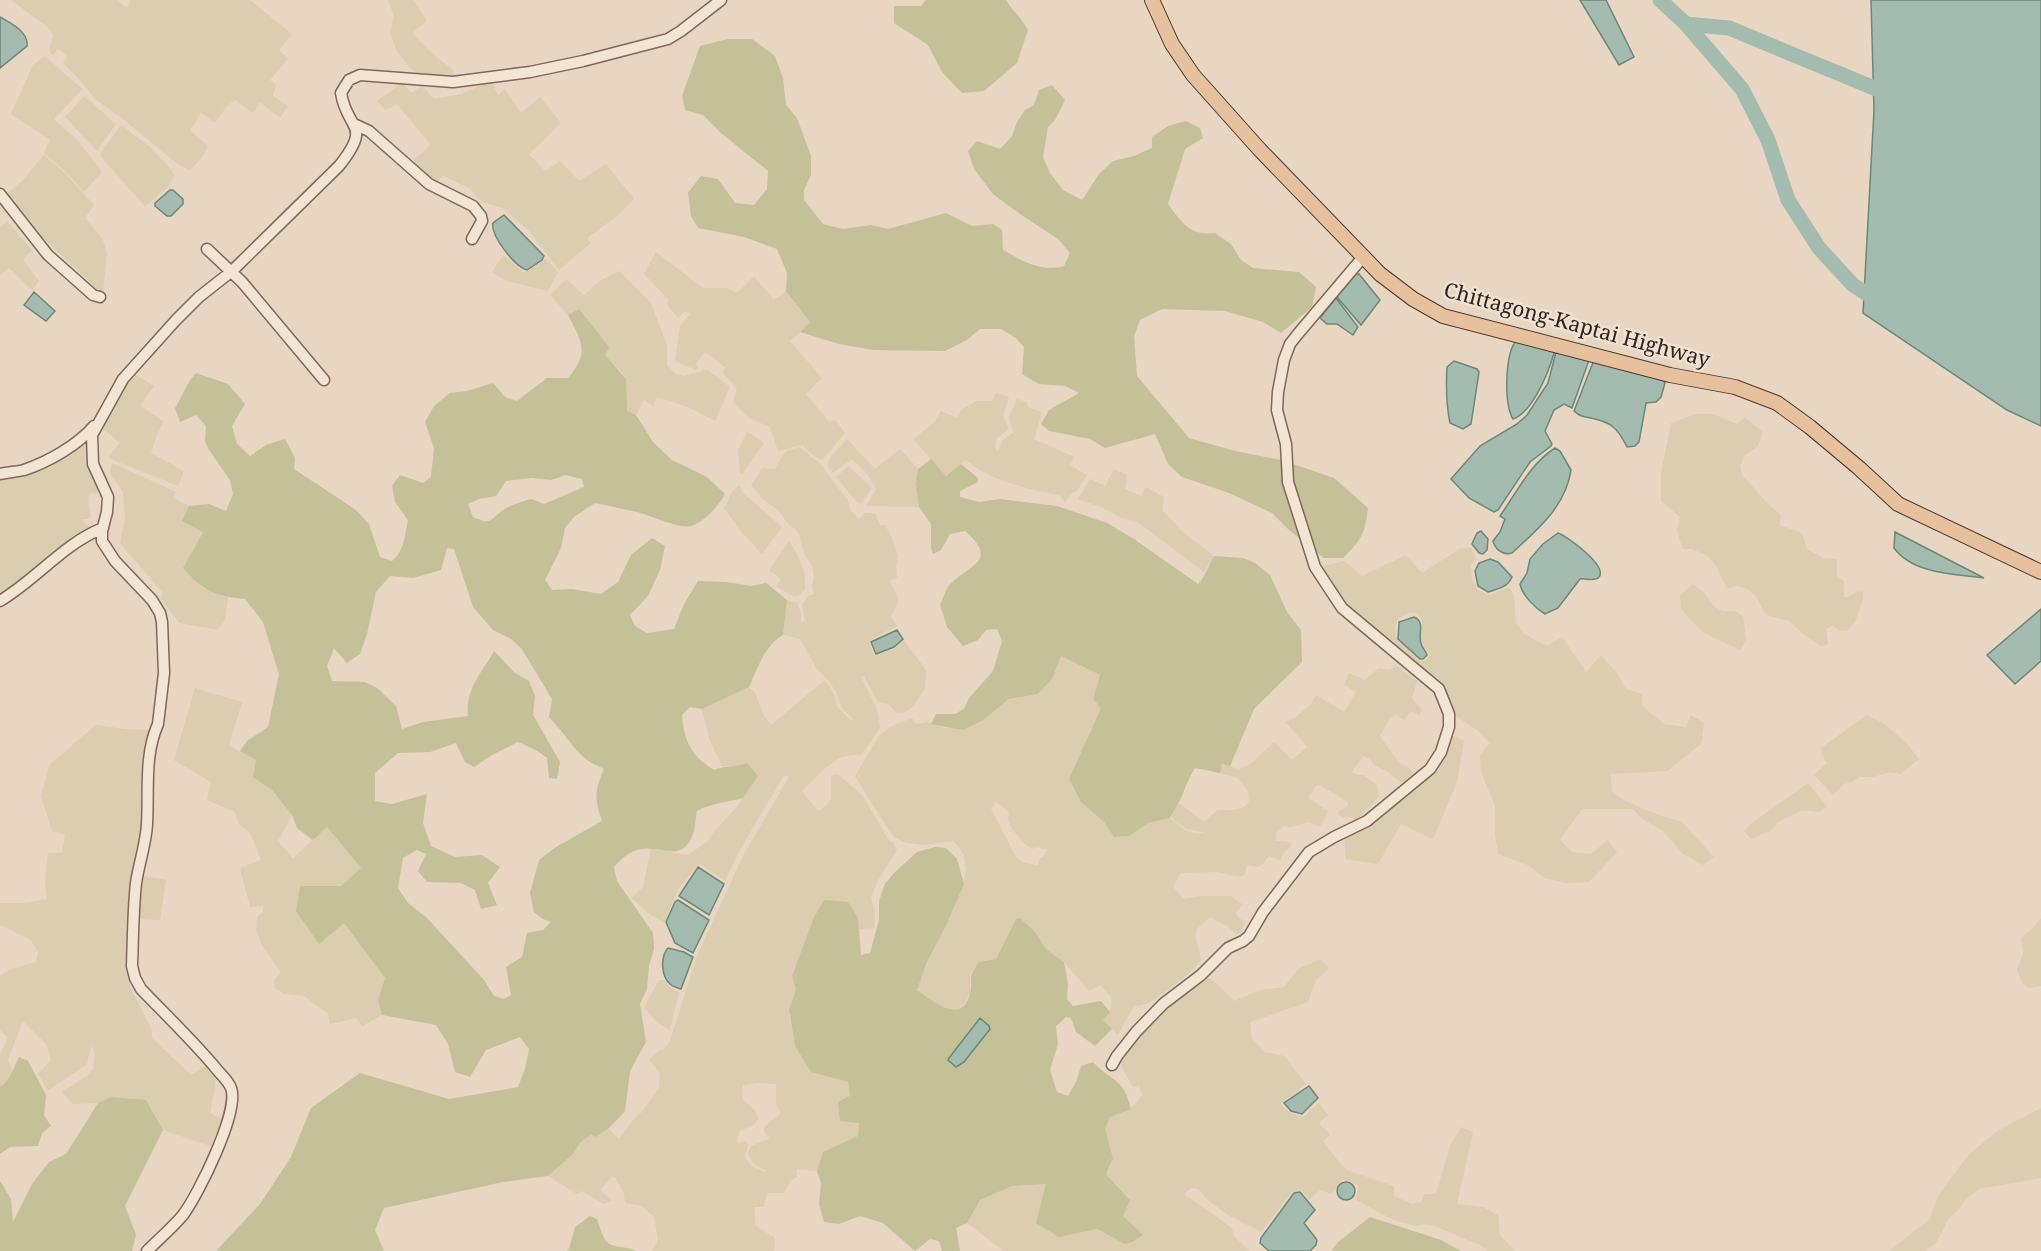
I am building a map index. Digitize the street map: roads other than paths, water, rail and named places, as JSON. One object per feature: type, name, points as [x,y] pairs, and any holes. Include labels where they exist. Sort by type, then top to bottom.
[{"type":"main road","name":"Chittagong-Kaptai Highway","points":[[1152,0],[1172,44],[1193,75],[1260,150],[1363,257],[1380,274],[1413,299],[1443,316],[1670,375],[1735,387],[1777,403],[1810,427],[1898,504],[2041,572]]},
{"type":"street","points":[[147,1251],[183,1214],[198,1192],[232,1107],[232,1096],[227,1082],[200,1049],[141,989],[134,972],[133,932],[136,885],[147,825],[151,755],[165,673],[162,622],[157,607],[125,573],[102,541],[108,512],[108,497],[95,471],[92,457],[92,435],[97,423],[123,379],[176,320],[199,297],[232,271],[339,166],[352,149],[357,132],[356,125],[343,103],[341,93],[349,80],[360,75],[453,82],[531,72],[668,39],[721,0]]},
{"type":"street","points":[[356,125],[369,131],[429,184],[472,206],[482,221],[472,239]]},
{"type":"street","points":[[0,194],[48,255],[93,295],[99,297]]},
{"type":"street","points":[[207,249],[232,271],[266,308],[324,380]]},
{"type":"street","points":[[1112,1065],[1136,1032],[1163,1004],[1201,975],[1228,948],[1249,936],[1269,904],[1309,852],[1364,823],[1430,769],[1438,757],[1447,733],[1449,714],[1439,689],[1342,608],[1325,585],[1315,567],[1288,482],[1286,444],[1277,410],[1284,360],[1290,344],[1363,257]]},
{"type":"street","points":[[0,474],[21,471],[74,445],[97,423]]},
{"type":"street","points":[[0,601],[73,543],[103,528]]},
{"type":"waterway","points":[[1660,0],[1686,24],[1742,89],[1768,140],[1788,200],[1819,248],[1853,285],[1880,302]]},
{"type":"waterway","points":[[1686,24],[1729,28],[1891,95]]}]
